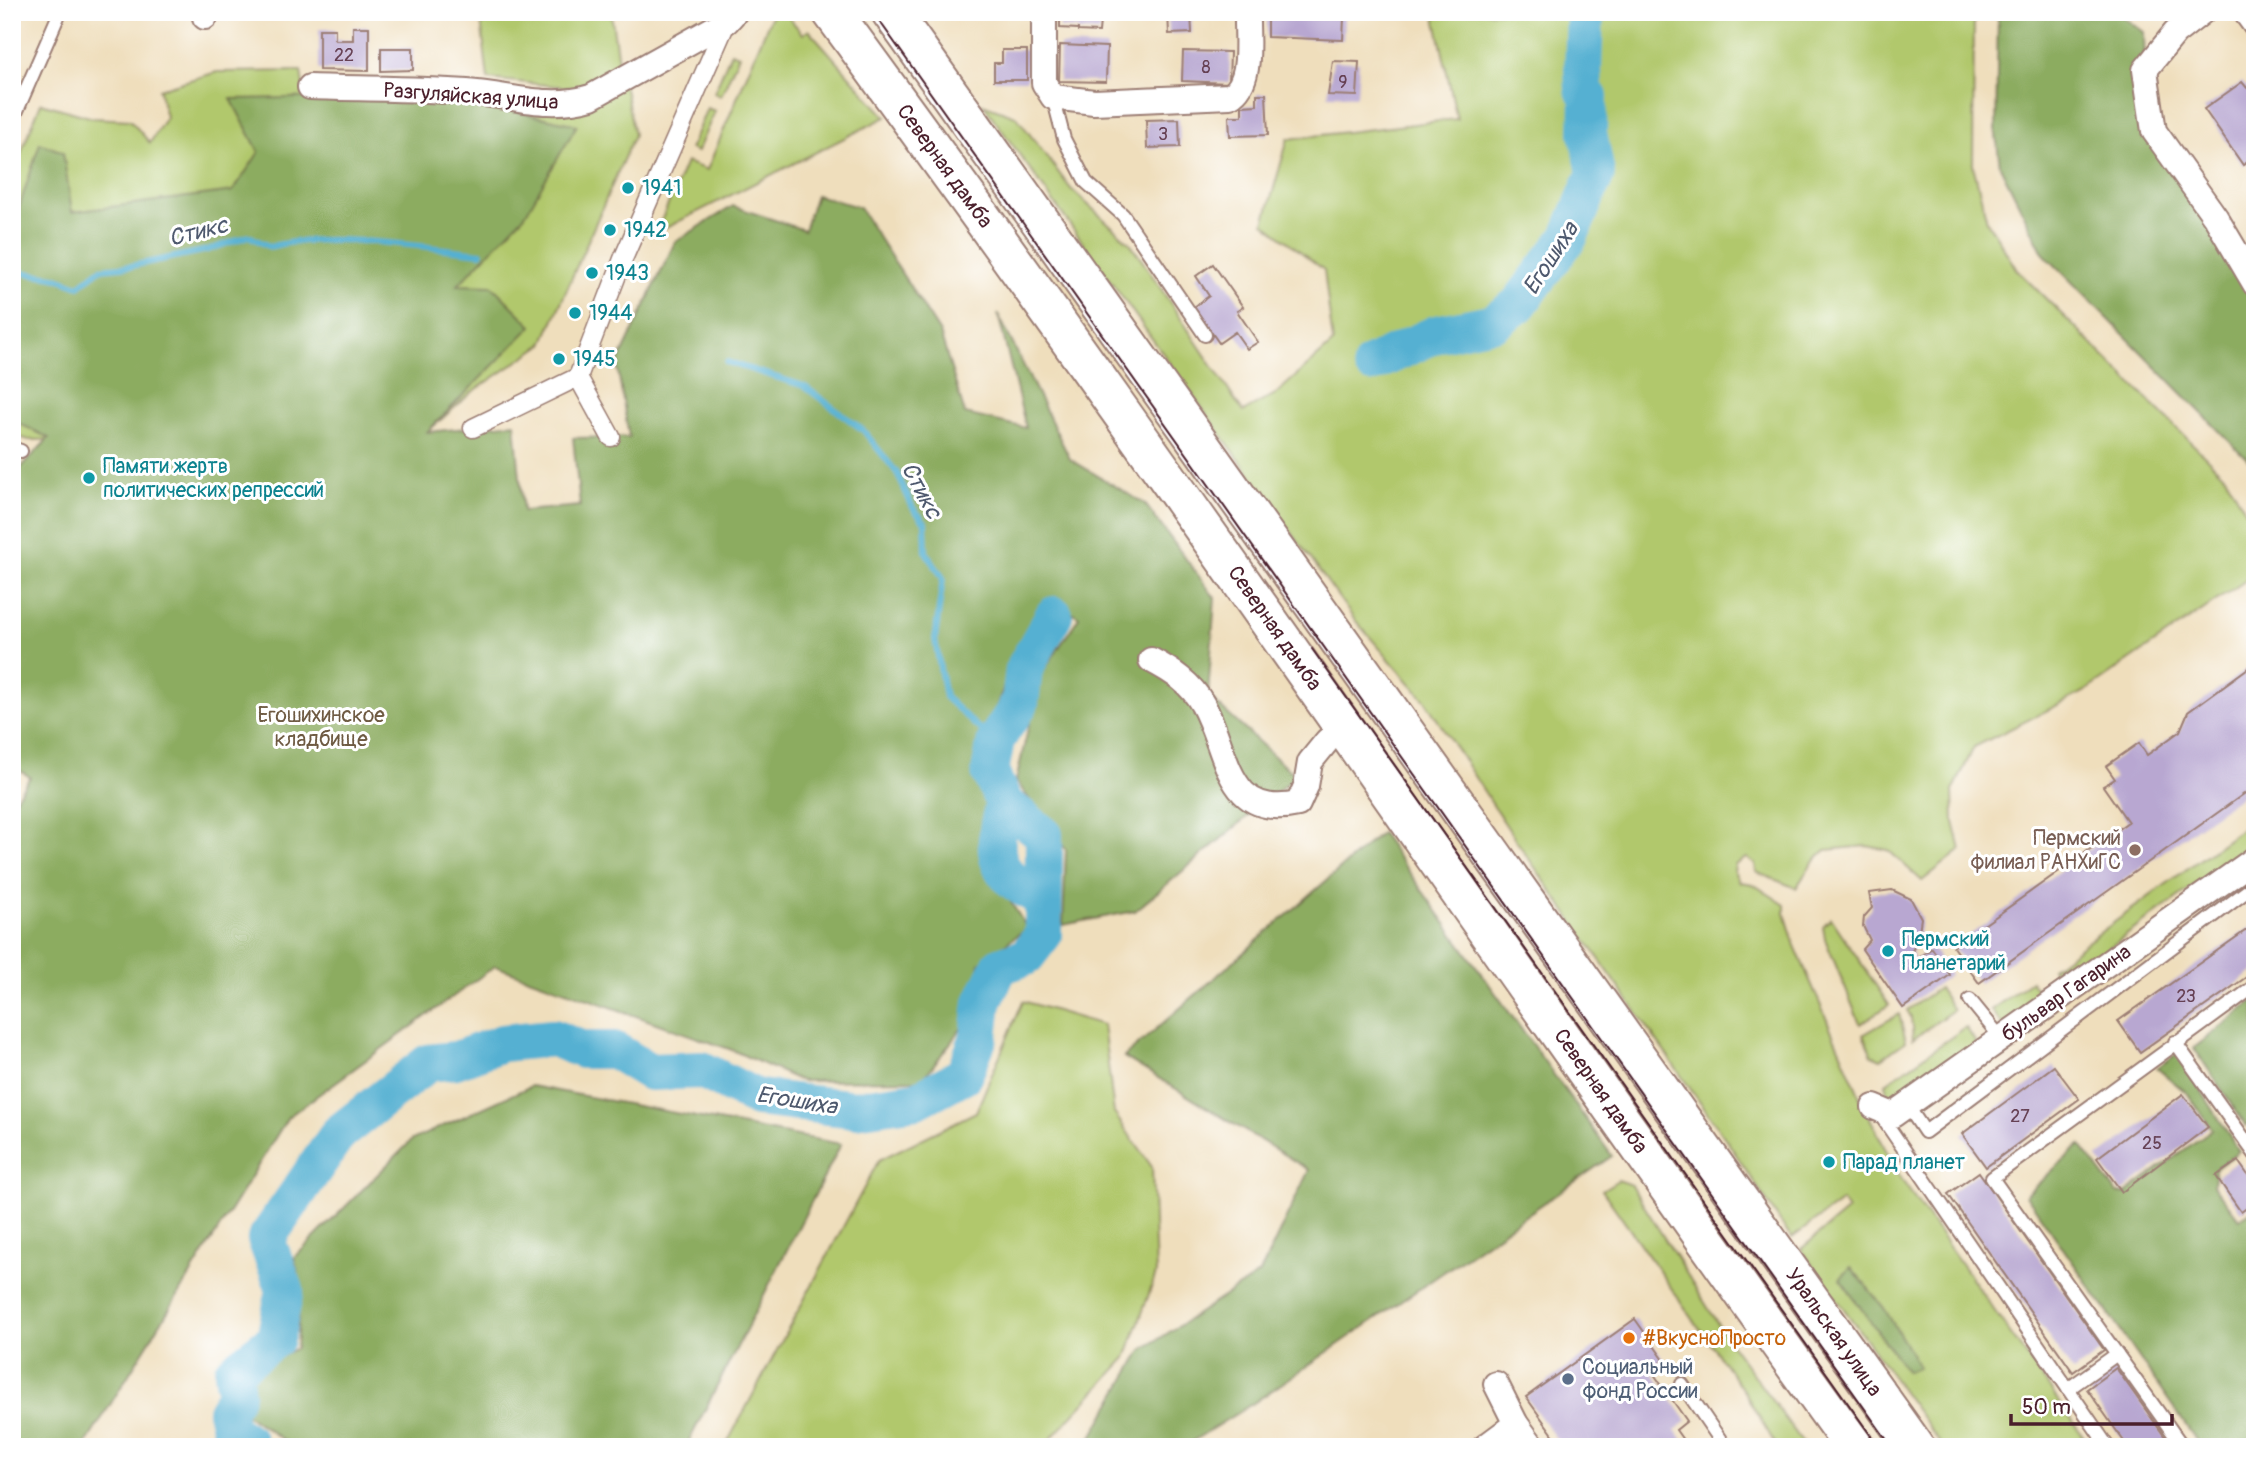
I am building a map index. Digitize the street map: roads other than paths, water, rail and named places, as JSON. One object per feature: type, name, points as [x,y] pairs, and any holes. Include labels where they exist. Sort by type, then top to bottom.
[{"type":"main road","name":"Северная дамба","points":[[832,12],[969,199],[1347,729],[1710,1248],[1854,1447]]},
{"type":"main road","name":"Уральская улица","points":[[891,12],[1915,1447]]},
{"type":"street","points":[[1044,12],[1044,83],[1053,97],[1094,102],[1230,96],[1240,90],[1245,77],[1247,12]]},
{"type":"street","points":[[2202,12],[2175,33],[2145,70],[2154,131],[2216,218],[2255,284]]},
{"type":"street","points":[[473,428],[578,377],[623,259],[731,16]]},
{"type":"street","name":"Разгуляйская улица","points":[[310,87],[470,92],[543,104],[569,103],[591,97],[731,16]]},
{"type":"street","points":[[578,377],[611,437]]},
{"type":"street","points":[[1151,660],[1181,676],[1202,703],[1230,774],[1249,801],[1274,809],[1298,804],[1306,786],[1310,762],[1327,741]]},
{"type":"street","name":"бульвар Гагарина","points":[[1874,1107],[1893,1115],[2255,859]]},
{"type":"street","points":[[1496,1384],[1516,1424],[1533,1447]]},
{"type":"street","points":[[1485,1447],[1516,1424]]},
{"type":"lane","points":[[12,122],[60,12]]},
{"type":"lane","points":[[2238,12],[2255,35]]},
{"type":"lane","points":[[12,90],[29,87]]},
{"type":"lane","points":[[1053,97],[1064,139],[1086,182],[1123,215],[1205,335]]},
{"type":"lane","points":[[1907,1105],[1925,1132],[2255,885]]},
{"type":"lane","points":[[2183,1447],[1992,1178],[2255,985]]},
{"type":"lane","points":[[1970,1000],[2001,1038]]},
{"type":"lane","points":[[2175,1042],[2255,1154]]},
{"type":"lane","points":[[1874,1107],[2108,1447]]},
{"type":"lane","points":[[2068,1389],[2117,1354]]},
{"type":"lane","points":[[1682,1384],[1726,1447]]},
{"type":"waterway","name":"Егошиха","points":[[1372,364],[1436,334],[1494,322],[1518,305],[1569,237],[1596,173],[1588,133],[1589,97],[1584,90],[1585,12]]},
{"type":"waterway","name":"Стикс","points":[[12,271],[54,277],[79,286],[100,269],[131,266],[208,250],[249,236],[270,247],[292,242],[345,240],[481,253]]},
{"type":"waterway","name":"Стикс","points":[[727,362],[804,386],[863,430],[897,473],[913,508],[925,522],[926,552],[943,578],[935,639],[945,697],[976,726],[996,740]]},
{"type":"waterway","name":"Егошиха","points":[[248,1447],[248,1442],[231,1431],[226,1411],[236,1394],[233,1371],[275,1339],[285,1290],[266,1239],[339,1133],[428,1063],[456,1060],[502,1043],[553,1038],[583,1050],[614,1050],[650,1072],[702,1070],[757,1098],[855,1109],[917,1100],[964,1075],[979,1037],[983,1002],[1000,966],[1026,957],[1043,935],[1044,835],[1004,803],[990,772],[996,740],[1020,703],[1024,669],[1054,615]]},
{"type":"waterway","points":[[1004,803],[997,836],[999,861],[1013,880],[1042,898]]},
{"type":"tram line","points":[[873,12],[1892,1447]]},
{"type":"tram line","points":[[1312,649],[1879,1447]]},
{"type":"place","name":"1941","points":[[628,188]]},
{"type":"place","name":"1942","points":[[610,230]]},
{"type":"place","name":"1943","points":[[592,273]]},
{"type":"place","name":"1944","points":[[575,313]]},
{"type":"place","name":"1945","points":[[559,359]]},
{"type":"place","name":"Памяти жертв политических репрессий","points":[[89,478]]},
{"type":"place","name":"Пермский филиал РАНХиГС","points":[[2135,850]]},
{"type":"place","name":"Пермский Планетарий","points":[[1888,951]]},
{"type":"place","name":"Парад планет","points":[[1829,1162]]},
{"type":"place","name":"#ВкусноПросто","points":[[1629,1338]]},
{"type":"place","name":"Социальный фонд России","points":[[1568,1379]]},
{"type":"park label","name":"Егошихинское кладбище","points":[[321,727]]}]
